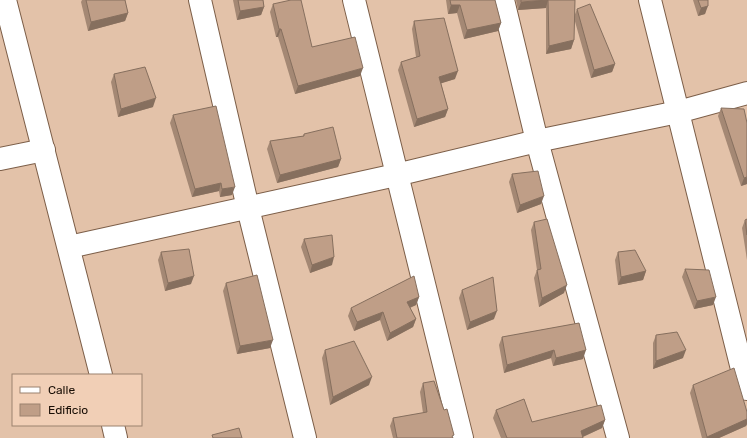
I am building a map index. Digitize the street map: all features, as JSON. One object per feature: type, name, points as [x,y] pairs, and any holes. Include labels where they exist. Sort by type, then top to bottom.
[{"type":"street","points":[[5,0],[70,247],[101,374]]},
{"type":"street","points":[[200,0],[248,208],[305,438]]},
{"type":"street","points":[[354,0],[462,438]]},
{"type":"street","points":[[503,0],[537,141],[618,438]]},
{"type":"street","points":[[650,0],[747,389]]},
{"type":"street","points":[[70,247],[396,175],[537,141],[678,112],[747,93]]},
{"type":"street","points":[[0,159],[44,150]]},
{"type":"street","points":[[113,426],[116,438]]},
{"type":"building","points":[[86,0],[125,0],[128,13],[91,22]]},
{"type":"building","points":[[238,0],[263,0],[264,7],[240,11]]},
{"type":"building","points":[[291,0],[301,0],[312,47],[355,37],[363,68],[298,86],[281,29],[279,29],[273,4]]},
{"type":"building","points":[[450,0],[495,0],[501,23],[467,30],[460,5],[451,5]]},
{"type":"building","points":[[521,0],[548,0],[521,2]]},
{"type":"building","points":[[548,0],[575,0],[574,40],[549,46]]},
{"type":"building","points":[[698,0],[708,0],[708,6],[701,8]]},
{"type":"building","points":[[590,4],[615,64],[594,70],[577,9]]},
{"type":"building","points":[[444,18],[458,71],[439,77],[448,109],[417,119],[401,62],[420,56],[414,21]]},
{"type":"building","points":[[145,67],[156,98],[121,109],[114,74]]},
{"type":"building","points":[[216,106],[235,187],[222,189],[221,183],[195,189],[173,115]]},
{"type":"building","points":[[721,108],[744,109],[747,123],[747,177],[744,178]]},
{"type":"building","points":[[333,127],[341,159],[280,175],[270,141],[304,136],[304,134]]},
{"type":"building","points":[[538,171],[544,196],[520,205],[512,174]]},
{"type":"building","points":[[547,219],[567,285],[542,298],[537,270],[541,269],[534,222]]},
{"type":"building","points":[[747,219],[747,235],[745,220]]},
{"type":"building","points":[[332,235],[334,257],[312,265],[304,239]]},
{"type":"building","points":[[189,249],[194,276],[168,283],[161,252]]},
{"type":"building","points":[[635,250],[646,271],[621,277],[618,252]]},
{"type":"building","points":[[685,269],[709,270],[716,297],[697,301]]},
{"type":"building","points":[[257,275],[273,340],[240,346],[226,283]]},
{"type":"building","points":[[414,276],[419,297],[407,302],[416,319],[390,333],[383,312],[357,322],[351,308]]},
{"type":"building","points":[[493,277],[497,311],[470,322],[462,290]]},
{"type":"building","points":[[579,323],[586,350],[556,358],[554,350],[507,365],[502,337]]},
{"type":"building","points":[[677,332],[686,350],[656,361],[656,335]]},
{"type":"building","points":[[354,341],[372,377],[333,397],[325,350]]},
{"type":"building","points":[[734,368],[747,412],[747,419],[707,437],[693,385]]},
{"type":"building","points":[[434,381],[444,410],[447,409],[454,435],[452,436],[453,438],[397,438],[393,418],[427,412],[423,383]]},
{"type":"building","points":[[524,399],[532,422],[601,405],[605,420],[581,431],[583,438],[507,438],[496,410]]},
{"type":"building","points":[[239,428],[242,438],[213,438],[212,435]]}]
